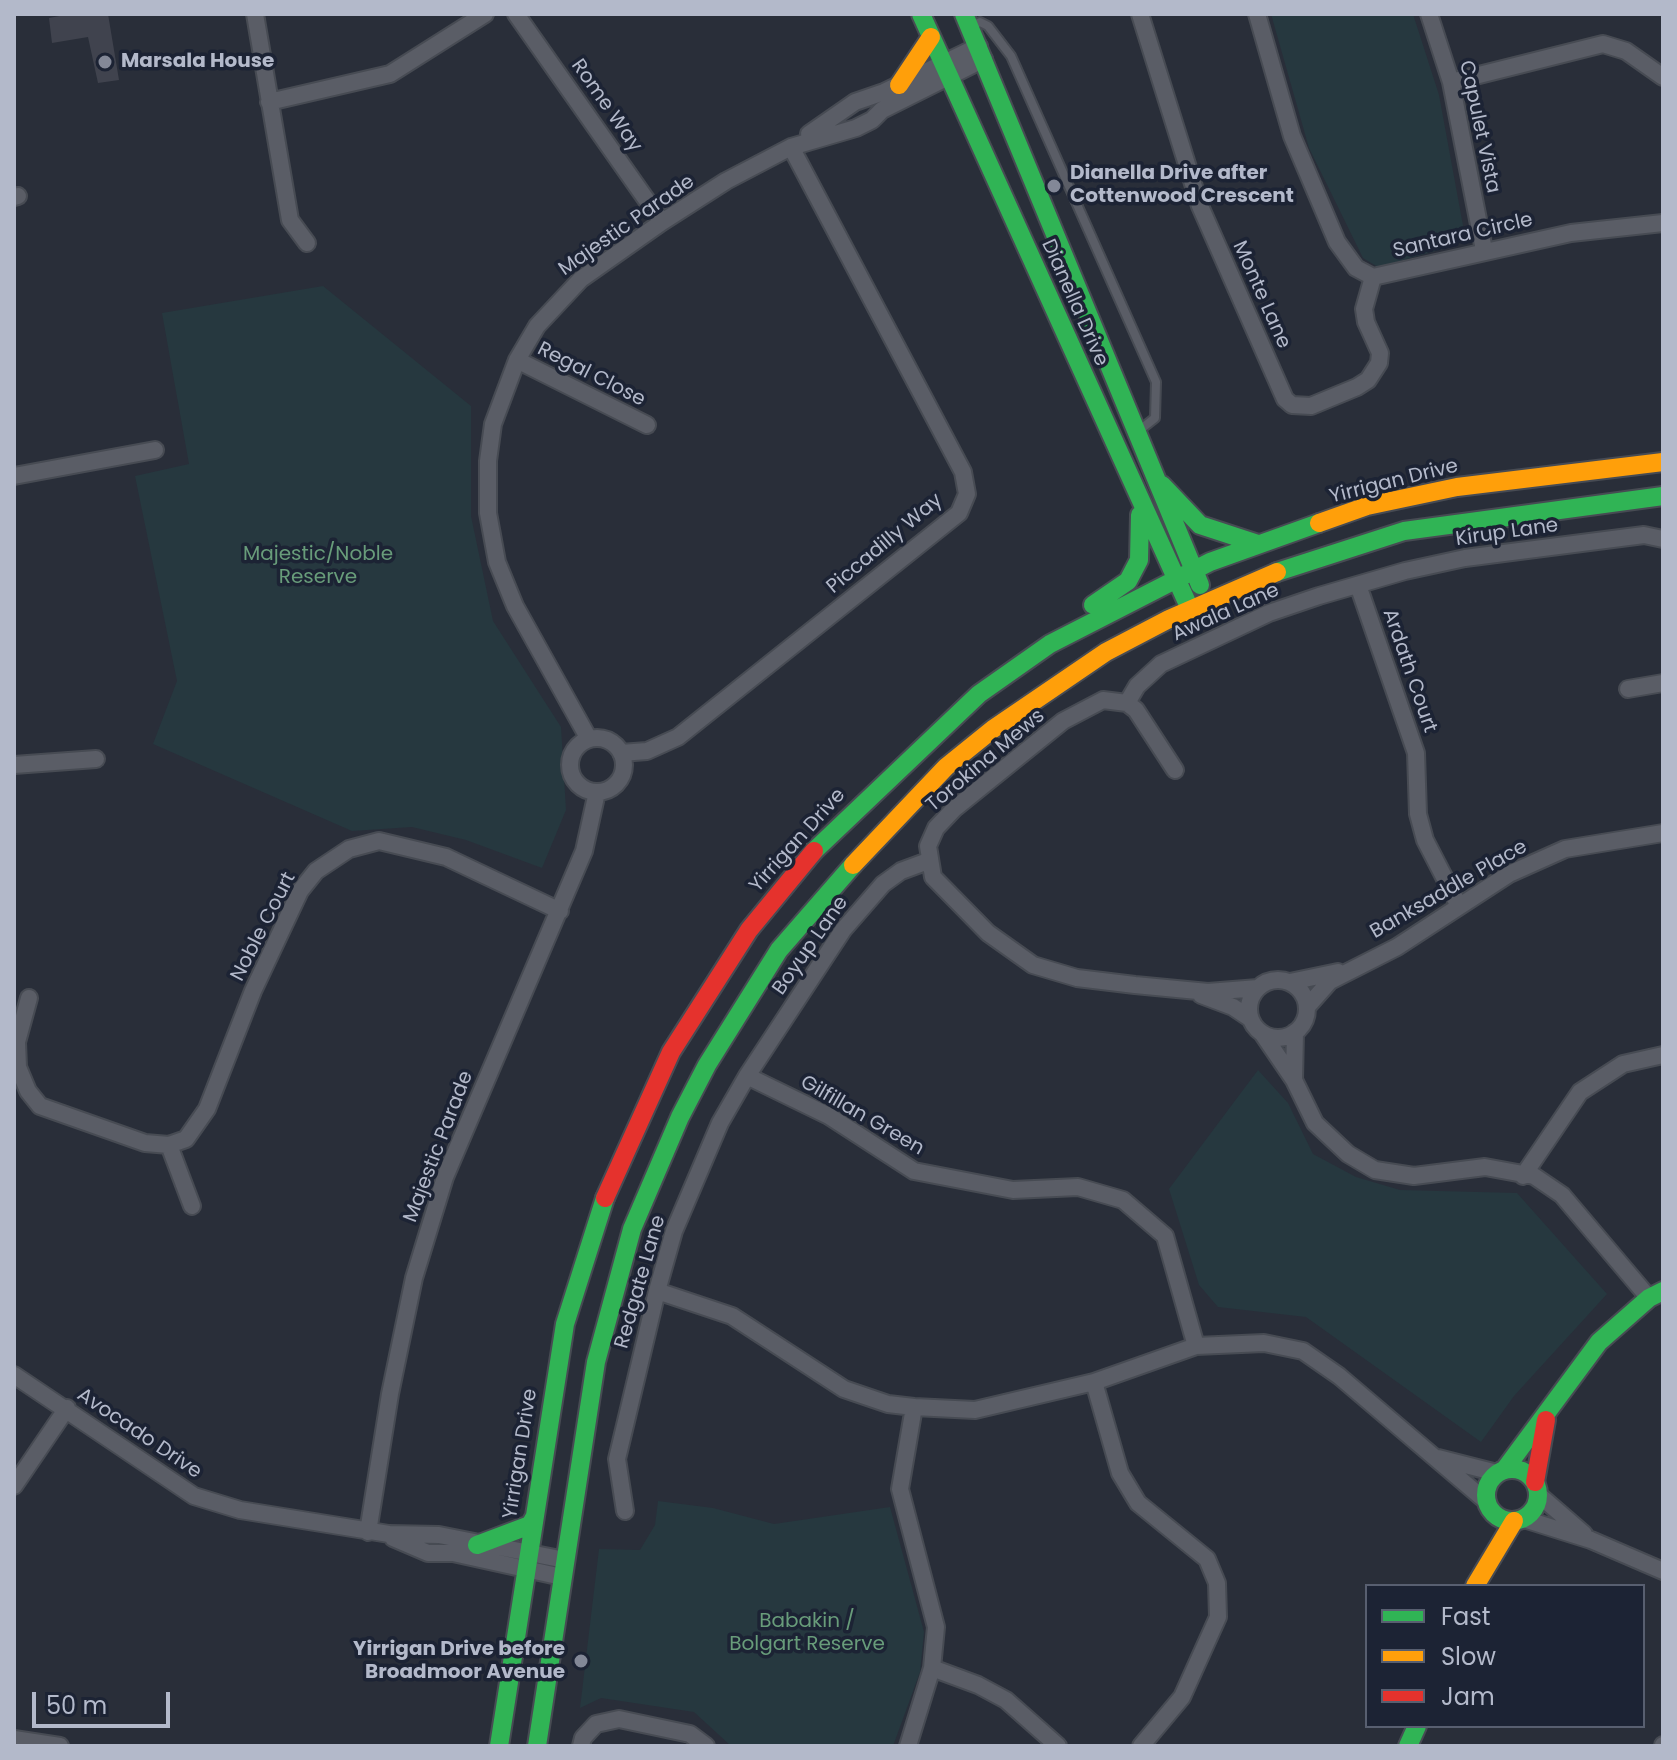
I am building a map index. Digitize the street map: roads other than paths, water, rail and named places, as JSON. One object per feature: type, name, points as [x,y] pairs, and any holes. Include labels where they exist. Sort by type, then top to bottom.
[{"type":"main road","name":"Dianella Drive","points":[[921,14],[1190,609]]},
{"type":"main road","name":"Dianella Drive","points":[[967,20],[1207,601]]},
{"type":"main road","points":[[899,85],[931,37]]},
{"type":"main road","name":"Yirrigan Drive","points":[[499,1746],[552,1392],[578,1277],[630,1137],[671,1052],[749,930],[808,856],[979,694],[1050,644],[1175,578],[1258,544],[1367,506],[1457,487],[1663,462]]},
{"type":"main road","points":[[1158,481],[1200,525],[1258,544]]},
{"type":"main road","points":[[979,694],[1006,662],[1128,581],[1139,560],[1142,538],[1135,492]]},
{"type":"main road","points":[[537,1746],[596,1362],[632,1229],[680,1117],[707,1065],[779,950],[831,888],[946,767],[993,729],[1106,652],[1190,609],[1280,571],[1404,531],[1663,496]]},
{"type":"main road","points":[[1477,1581],[1489,1506],[1487,1486],[1599,1342],[1656,1294]]},
{"type":"main road","points":[[1477,1581],[1519,1520],[1534,1509],[1540,1438],[1551,1404]]},
{"type":"main road","points":[[1501,1471],[1520,1469],[1537,1489]]},
{"type":"main road","points":[[1489,1506],[1501,1519],[1519,1520]]},
{"type":"main road","points":[[477,1545],[530,1525],[534,1518]]},
{"type":"street","points":[[255,14],[290,220],[307,243]]},
{"type":"street","points":[[269,102],[358,85],[390,74],[485,14]]},
{"type":"street","name":"Rome Way","points":[[516,14],[662,222]]},
{"type":"street","name":"Monte Lane","points":[[1140,14],[1200,206],[1285,399],[1292,405],[1311,406],[1357,387],[1368,380],[1379,363],[1380,353],[1366,322],[1364,309],[1373,277]]},
{"type":"street","name":"Santara Circle","points":[[1257,14],[1292,136],[1337,242],[1356,268],[1373,277],[1571,233],[1663,223]]},
{"type":"street","name":"Capulet Vista","points":[[1429,14],[1451,82],[1484,250]]},
{"type":"street","points":[[1451,82],[1603,44],[1626,51],[1663,77]]},
{"type":"street","name":"Majestic Parade","points":[[589,739],[515,606],[497,562],[488,513],[488,461],[493,424],[517,360],[537,326],[581,279],[662,222],[726,181],[798,144],[856,128],[872,120],[882,110],[945,70],[982,52]]},
{"type":"street","name":"Majestic Parade","points":[[798,144],[846,107],[945,70]]},
{"type":"street","name":"Piccadilly Way","points":[[621,753],[647,751],[678,737],[959,513],[967,494],[963,472],[798,144]]},
{"type":"street","name":"Regal Close","points":[[517,360],[647,425]]},
{"type":"street","points":[[14,476],[155,450]]},
{"type":"street","name":"Kirup Lane","points":[[1358,585],[1465,558],[1644,535],[1663,539]]},
{"type":"street","name":"Awala Lane","points":[[1127,703],[1143,679],[1161,664],[1269,613],[1358,585]]},
{"type":"street","name":"Ardath Court","points":[[1358,585],[1416,753],[1418,814],[1425,840],[1459,906]]},
{"type":"street","points":[[1628,689],[1663,683]]},
{"type":"street","name":"Torokina Mews","points":[[928,861],[928,846],[936,828],[954,809],[1063,721],[1103,700],[1127,703]]},
{"type":"street","points":[[1127,703],[1146,722],[1175,770]]},
{"type":"street","points":[[589,739],[604,739],[621,753],[624,767],[619,779],[609,789],[597,792],[578,785],[569,766],[573,752],[589,739]]},
{"type":"street","points":[[14,765],[96,759]]},
{"type":"street","name":"Majestic Parade","points":[[368,1532],[390,1394],[414,1278],[445,1177],[560,911],[592,828],[597,792]]},
{"type":"street","name":"Banksaddle Place","points":[[1307,1007],[1330,981],[1397,947],[1509,874],[1565,849],[1663,833]]},
{"type":"street","name":"Noble Court","points":[[169,1145],[186,1139],[203,1117],[253,991],[300,891],[316,871],[349,849],[379,841],[446,857],[560,911]]},
{"type":"street","points":[[928,861],[933,877],[981,928],[1006,950],[1033,965],[1077,978],[1192,991],[1258,988],[1273,980],[1290,982],[1303,995],[1307,1007],[1303,1023],[1295,1032],[1276,1037],[1233,1007],[1192,991]]},
{"type":"street","name":"Boyup Lane","points":[[747,1076],[843,930],[883,884],[901,871],[928,861]]},
{"type":"street","name":"Banksaddle Place","points":[[1290,982],[1351,968]]},
{"type":"street","points":[[1258,988],[1250,1003],[1257,1026],[1294,1080],[1315,1123],[1348,1154],[1375,1170],[1414,1176],[1485,1167],[1534,1176],[1562,1195],[1656,1294]]},
{"type":"street","points":[[29,998],[17,1042],[18,1067],[28,1091],[40,1106],[145,1143],[169,1145],[192,1206]]},
{"type":"street","points":[[1294,1080],[1295,1032]]},
{"type":"street","points":[[1523,1176],[1580,1092],[1623,1064],[1663,1055]]},
{"type":"street","name":"Redgate Lane","points":[[625,1511],[617,1459],[657,1291],[674,1231],[720,1123],[747,1076]]},
{"type":"street","name":"Gilfillan Green","points":[[747,1076],[829,1116],[914,1171],[1013,1190],[1078,1187],[1123,1200],[1165,1236],[1196,1346]]},
{"type":"street","points":[[657,1291],[732,1316],[844,1389],[888,1404],[914,1407],[975,1410],[1094,1382],[1196,1346],[1264,1343],[1303,1351],[1339,1376],[1433,1456],[1453,1478],[1489,1506]]},
{"type":"street","name":"Avocado Drive","points":[[14,1375],[194,1496],[240,1510],[368,1532],[439,1535],[564,1569]]},
{"type":"street","points":[[1094,1382],[1120,1473],[1138,1503],[1207,1559],[1217,1583],[1218,1617],[1182,1697],[1141,1746]]},
{"type":"street","points":[[908,1746],[932,1668],[936,1627],[900,1489],[914,1407]]},
{"type":"street","points":[[14,1486],[67,1408]]},
{"type":"street","points":[[1433,1456],[1501,1471]]},
{"type":"street","points":[[1537,1489],[1591,1540]]},
{"type":"street","points":[[1519,1520],[1591,1540],[1663,1571]]},
{"type":"street","name":"Avocado Drive","points":[[389,1534],[428,1553],[528,1558]]},
{"type":"street","points":[[932,1668],[978,1685],[1006,1700],[1058,1746]]},
{"type":"street","points":[[581,1746],[596,1724],[619,1719],[690,1734],[706,1746]]},
{"type":"street","points":[[14,1739],[60,1746]]},
{"type":"lane","points":[[967,20],[988,26],[1011,56],[1156,382],[1155,418],[1137,432]]},
{"type":"place","name":"Marsala House","points":[[105,62]]},
{"type":"place","name":"Dianella Drive after Cottenwood Crescent","points":[[1054,186]]},
{"type":"place","name":"Yirrigan Drive before Broadmoor Avenue","points":[[581,1661]]},
{"type":"park label","name":"Majestic/Noble Reserve","points":[[318,566]]},
{"type":"park label","name":"Babakin / Bolgart Reserve","points":[[807,1634]]}]
